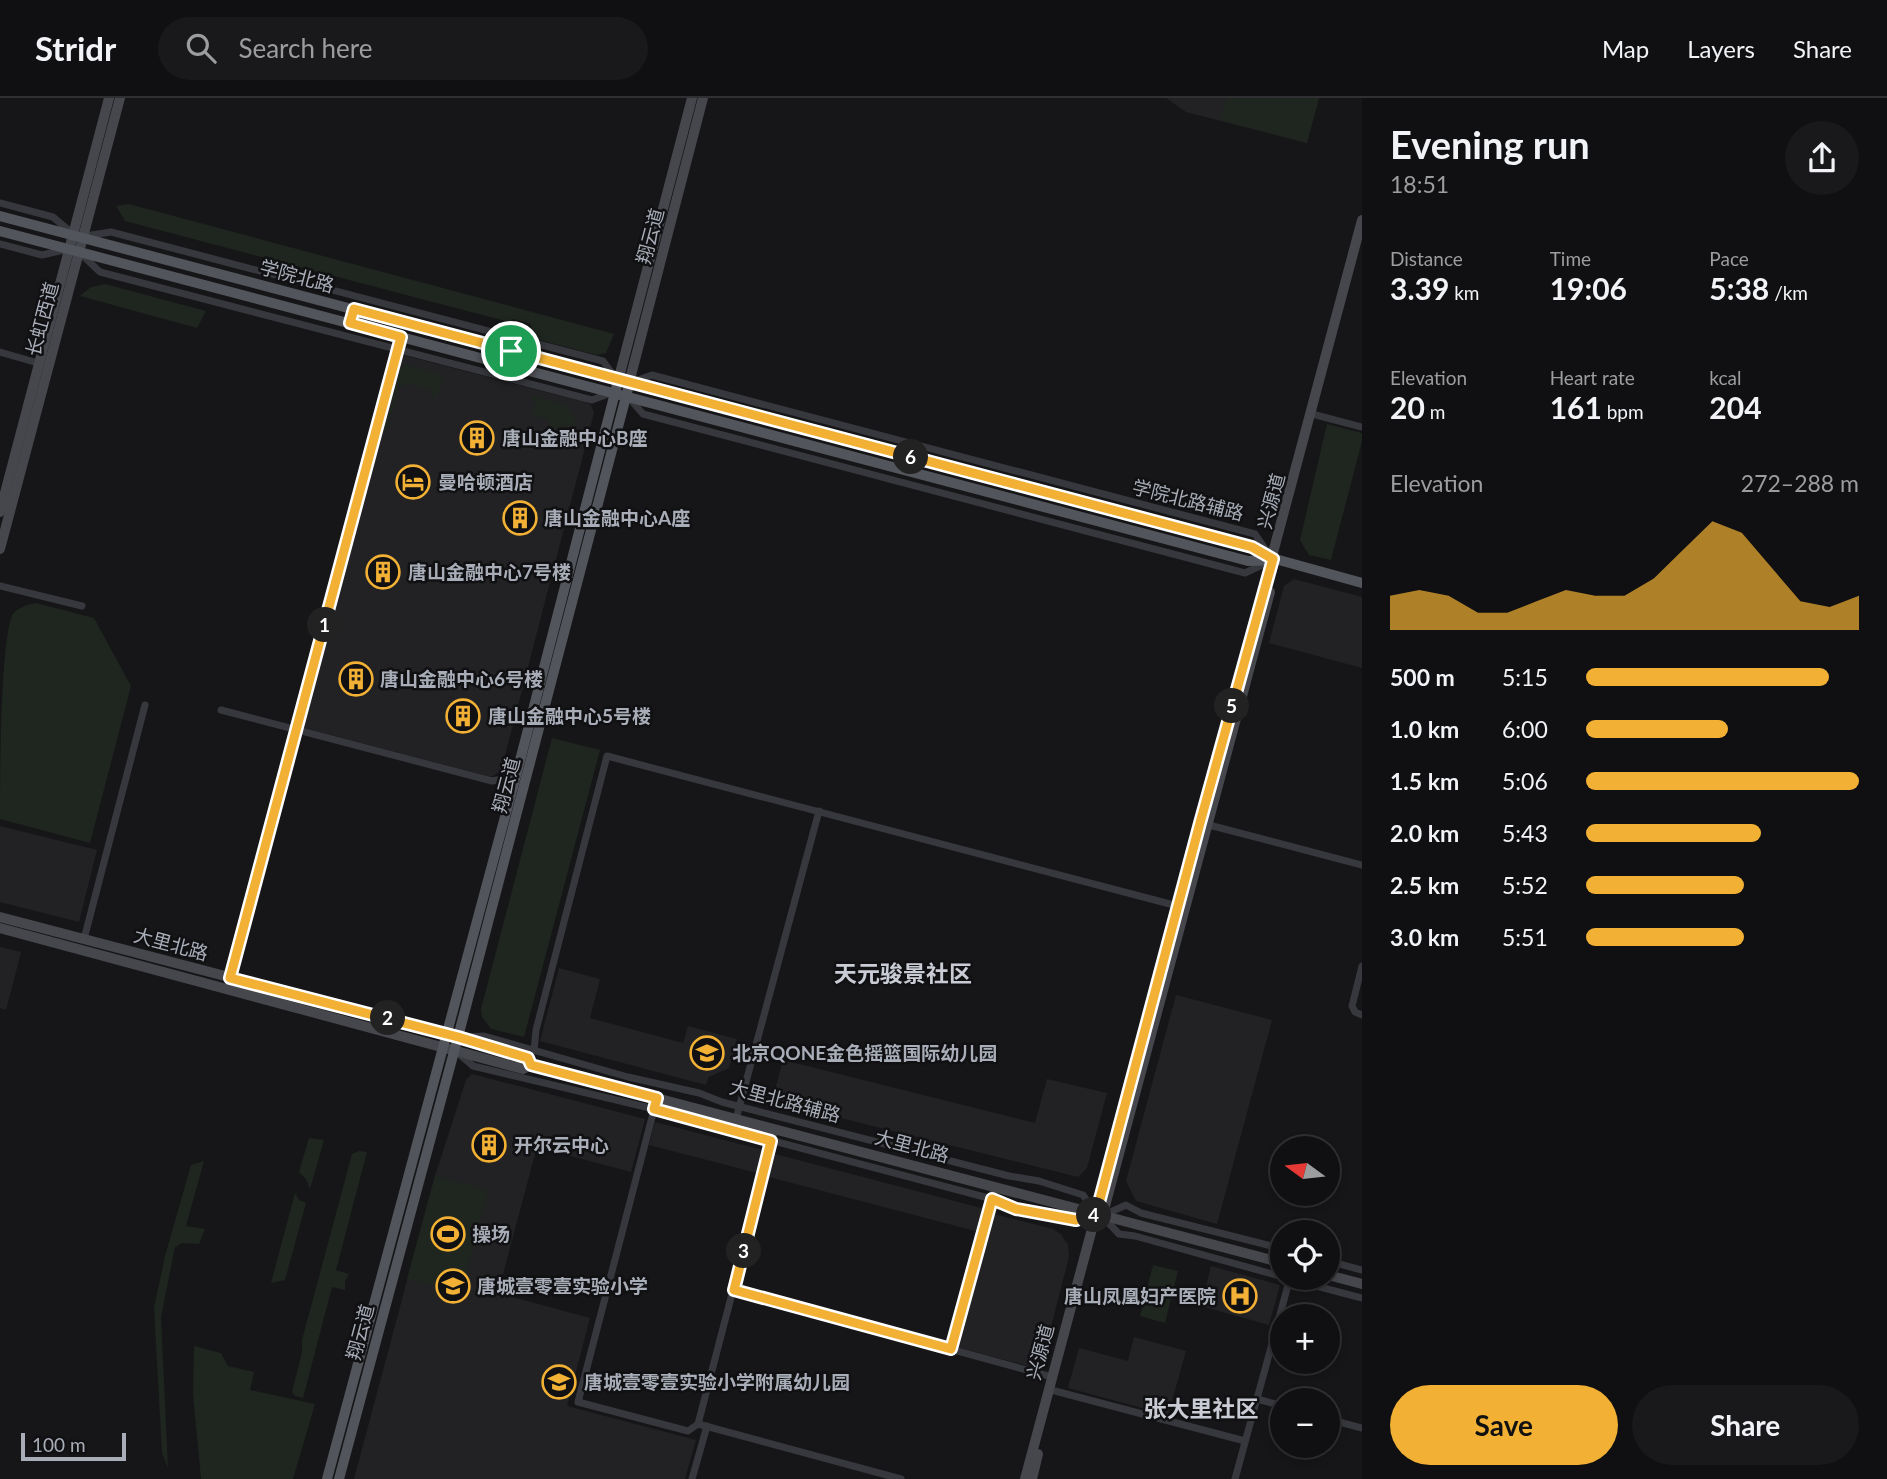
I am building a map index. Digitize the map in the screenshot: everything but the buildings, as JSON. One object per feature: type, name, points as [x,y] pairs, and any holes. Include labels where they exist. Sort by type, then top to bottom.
[{"type":"main road","name":"长虹西道","points":[[77,236],[109,98]]},
{"type":"main road","name":"长虹西道","points":[[0,512],[38,363],[120,98]]},
{"type":"main road","name":"翔云道","points":[[327,1479],[448,1048],[458,1037],[622,388],[692,98]]},
{"type":"main road","name":"翔云道","points":[[339,1479],[448,1048],[446,1033],[703,98]]},
{"type":"main road","name":"学院北路","points":[[0,216],[354,309],[622,388],[1248,561],[1276,560]]},
{"type":"main road","name":"兴源道","points":[[1315,415],[1362,220]]},
{"type":"main road","name":"学院北路","points":[[0,231],[401,337],[622,388],[719,405],[1252,547],[1276,560],[1362,583]]},
{"type":"main road","name":"兴源道","points":[[1032,1479],[1099,1215],[1362,247]]},
{"type":"main road","name":"长虹西道","points":[[0,549],[73,250]]},
{"type":"main road","points":[[350,323],[354,309]]},
{"type":"main road","points":[[1007,495],[1010,483]]},
{"type":"main road","name":"大里北路","points":[[0,918],[446,1033],[528,1058],[531,1065]]},
{"type":"main road","name":"大里北路","points":[[0,928],[523,1069],[531,1065],[1270,1260]]},
{"type":"main road","name":"兴源道","points":[[1025,1479],[1099,1215]]},
{"type":"main road","points":[[1340,1278],[1362,1284]]},
{"type":"street","points":[[0,203],[52,217],[77,236],[111,232],[603,362],[643,414],[1245,573],[1276,560]]},
{"type":"street","points":[[0,244],[42,255],[73,250]]},
{"type":"street","name":"学院北路辅路","points":[[73,250],[100,272],[592,400],[652,375],[722,393],[1255,534],[1276,560]]},
{"type":"street","points":[[206,301],[216,288]]},
{"type":"street","points":[[354,309],[357,297]]},
{"type":"street","points":[[346,337],[350,323]]},
{"type":"street","points":[[230,978],[401,337]]},
{"type":"street","points":[[0,352],[38,363]]},
{"type":"street","points":[[719,405],[722,393]]},
{"type":"street","points":[[1315,415],[1362,427]]},
{"type":"street","points":[[1010,483],[1014,471]]},
{"type":"street","points":[[1003,509],[1007,495]]},
{"type":"street","points":[[1149,520],[1153,508]]},
{"type":"street","points":[[1140,546],[1145,533]]},
{"type":"street","points":[[0,586],[82,606]]},
{"type":"street","points":[[84,939],[145,705]]},
{"type":"street","points":[[221,710],[492,781],[516,776]]},
{"type":"street","points":[[534,1051],[536,1030],[607,756],[1170,904]]},
{"type":"street","points":[[736,1119],[819,811]]},
{"type":"street","points":[[1204,824],[1362,865]]},
{"type":"street","points":[[1362,966],[1352,1006],[1355,1012],[1362,1015]]},
{"type":"street","name":"大里北路辅路","points":[[458,1037],[484,1036],[739,1106],[1009,1176],[1039,1181],[1083,1195],[1119,1234],[1270,1273]]},
{"type":"street","points":[[448,1048],[473,1066],[654,1109],[992,1199],[1016,1209],[1076,1220],[1126,1205],[1141,1213],[1270,1246]]},
{"type":"street","points":[[657,1098],[578,1402],[688,1431],[702,1425],[901,1479]]},
{"type":"street","points":[[692,1479],[734,1290],[775,1129]]},
{"type":"street","points":[[951,1349],[995,1186]]},
{"type":"street","points":[[1340,1264],[1362,1269]]},
{"type":"street","points":[[734,1290],[1052,1377]]},
{"type":"street","points":[[1236,1479],[1284,1290]]},
{"type":"street","name":"大里北路辅路","points":[[1332,1290],[1362,1298]]},
{"type":"street","points":[[1055,1391],[1245,1441]]},
{"type":"street","points":[[1257,1399],[1270,1402]]},
{"type":"street","points":[[1340,1422],[1362,1428]]},
{"type":"shaded area","points":[[1166,98],[1319,98],[1307,143],[1186,112]]},
{"type":"shaded area","points":[[1226,98],[1319,98],[1307,143],[1220,120]]},
{"type":"shaded area","points":[[129,204],[614,334],[606,353],[597,355],[528,337],[531,324],[513,319],[509,322],[125,221],[116,206]]},
{"type":"shaded area","points":[[105,284],[206,311],[197,328],[80,296],[91,287]]},
{"type":"shaded area","points":[[395,353],[585,402],[591,405],[594,413],[501,771],[491,777],[300,727],[296,719]]},
{"type":"shaded area","points":[[406,365],[443,375],[437,398],[432,396],[433,390],[404,383],[403,387],[399,386],[387,429],[384,428],[400,370]]},
{"type":"shaded area","points":[[533,396],[567,405],[577,425],[552,430],[547,419],[532,415],[536,402],[532,401]]},
{"type":"shaded area","points":[[1327,424],[1362,433],[1331,560],[1309,555],[1300,540]]},
{"type":"shaded area","points":[[1294,579],[1362,597],[1362,668],[1269,643],[1284,586]]},
{"type":"shaded area","points":[[36,603],[94,618],[131,686],[90,843],[0,819],[2,713],[8,631],[14,612]]},
{"type":"shaded area","points":[[552,738],[600,750],[524,1037],[491,1029],[482,1017],[481,1009]]},
{"type":"shaded area","points":[[0,826],[97,850],[79,922],[0,902]]},
{"type":"shaded area","points":[[0,947],[21,952],[6,1010],[0,1008]]},
{"type":"shaded area","points":[[559,968],[600,979],[590,1018],[683,1043],[688,1026],[737,1039],[729,1068],[709,1077],[706,1085],[540,1041]]},
{"type":"shaded area","points":[[1176,995],[1272,1020],[1217,1224],[1136,1201],[1126,1181]]},
{"type":"shaded area","points":[[783,1060],[1035,1123],[1047,1079],[1107,1093],[1087,1168],[1078,1177],[772,1101]]},
{"type":"shaded area","points":[[472,1074],[645,1119],[631,1172],[537,1147],[498,1293],[590,1318],[567,1406],[696,1440],[685,1479],[354,1479],[435,1176],[466,1080]]},
{"type":"shaded area","points":[[655,1122],[763,1150],[757,1173],[649,1145]]},
{"type":"shaded area","points":[[309,1138],[324,1140],[310,1189],[299,1172]]},
{"type":"shaded area","points":[[367,1152],[336,1270],[349,1274],[345,1281],[345,1290],[332,1287],[303,1398],[292,1392],[302,1352],[302,1340],[352,1154]]},
{"type":"shaded area","points":[[775,1154],[989,1210],[990,1213],[1053,1229],[1061,1234],[1068,1245],[1069,1257],[1040,1369],[955,1347],[983,1233],[769,1177]]},
{"type":"shaded area","points":[[204,1161],[186,1226],[205,1229],[199,1244],[182,1243],[175,1247],[161,1317],[168,1468],[162,1453],[154,1308],[165,1256],[191,1165]]},
{"type":"shaded area","name":"操场","points":[[435,1176],[488,1190],[461,1293],[407,1279]]},
{"type":"shaded area","points":[[295,1193],[299,1200],[306,1203],[285,1280],[271,1283]]},
{"type":"shaded area","points":[[1153,1265],[1178,1271],[1165,1323],[1140,1316]]},
{"type":"shaded area","name":"唐山凤凰妇产医院","points":[[1211,1266],[1270,1282],[1270,1290],[1279,1290],[1275,1304],[1270,1304],[1269,1325],[1201,1306]]},
{"type":"shaded area","points":[[1134,1337],[1186,1351],[1168,1415],[1068,1388],[1079,1348],[1128,1361]]},
{"type":"shaded area","points":[[194,1346],[221,1353],[228,1366],[254,1372],[250,1390],[315,1404],[293,1479],[201,1479],[193,1394]]},
{"type":"place","name":"唐山金融中心B座","points":[[477,438]]},
{"type":"place","name":"曼哈顿酒店","points":[[413,482]]},
{"type":"place","name":"唐山金融中心A座","points":[[520,518]]},
{"type":"place","name":"唐山金融中心7号楼","points":[[383,572]]},
{"type":"place","name":"唐山金融中心6号楼","points":[[356,679]]},
{"type":"place","name":"唐山金融中心5号楼","points":[[463,716]]},
{"type":"place","name":"北京QONE金色摇篮国际幼儿园","points":[[707,1053]]},
{"type":"place","name":"开尔云中心","points":[[489,1145]]},
{"type":"place","name":"操场","points":[[448,1234]]},
{"type":"place","name":"唐城壹零壹实验小学","points":[[453,1286]]},
{"type":"place","name":"唐山凤凰妇产医院","points":[[1240,1296]]},
{"type":"place","name":"唐城壹零壹实验小学附属幼儿园","points":[[559,1382]]},
{"type":"district","name":"天元骏景社区","points":[[903,974]]},
{"type":"district","name":"张大里社区","points":[[1201,1409]]},
{"type":"route","points":[[354,309],[511,351],[1252,547],[1273,559],[1096,1214],[1076,1220],[1016,1209],[992,1199],[951,1349],[734,1290],[771,1141],[654,1109],[657,1098],[531,1065],[528,1058],[458,1037],[230,978],[401,337],[350,323],[354,309]]}]
